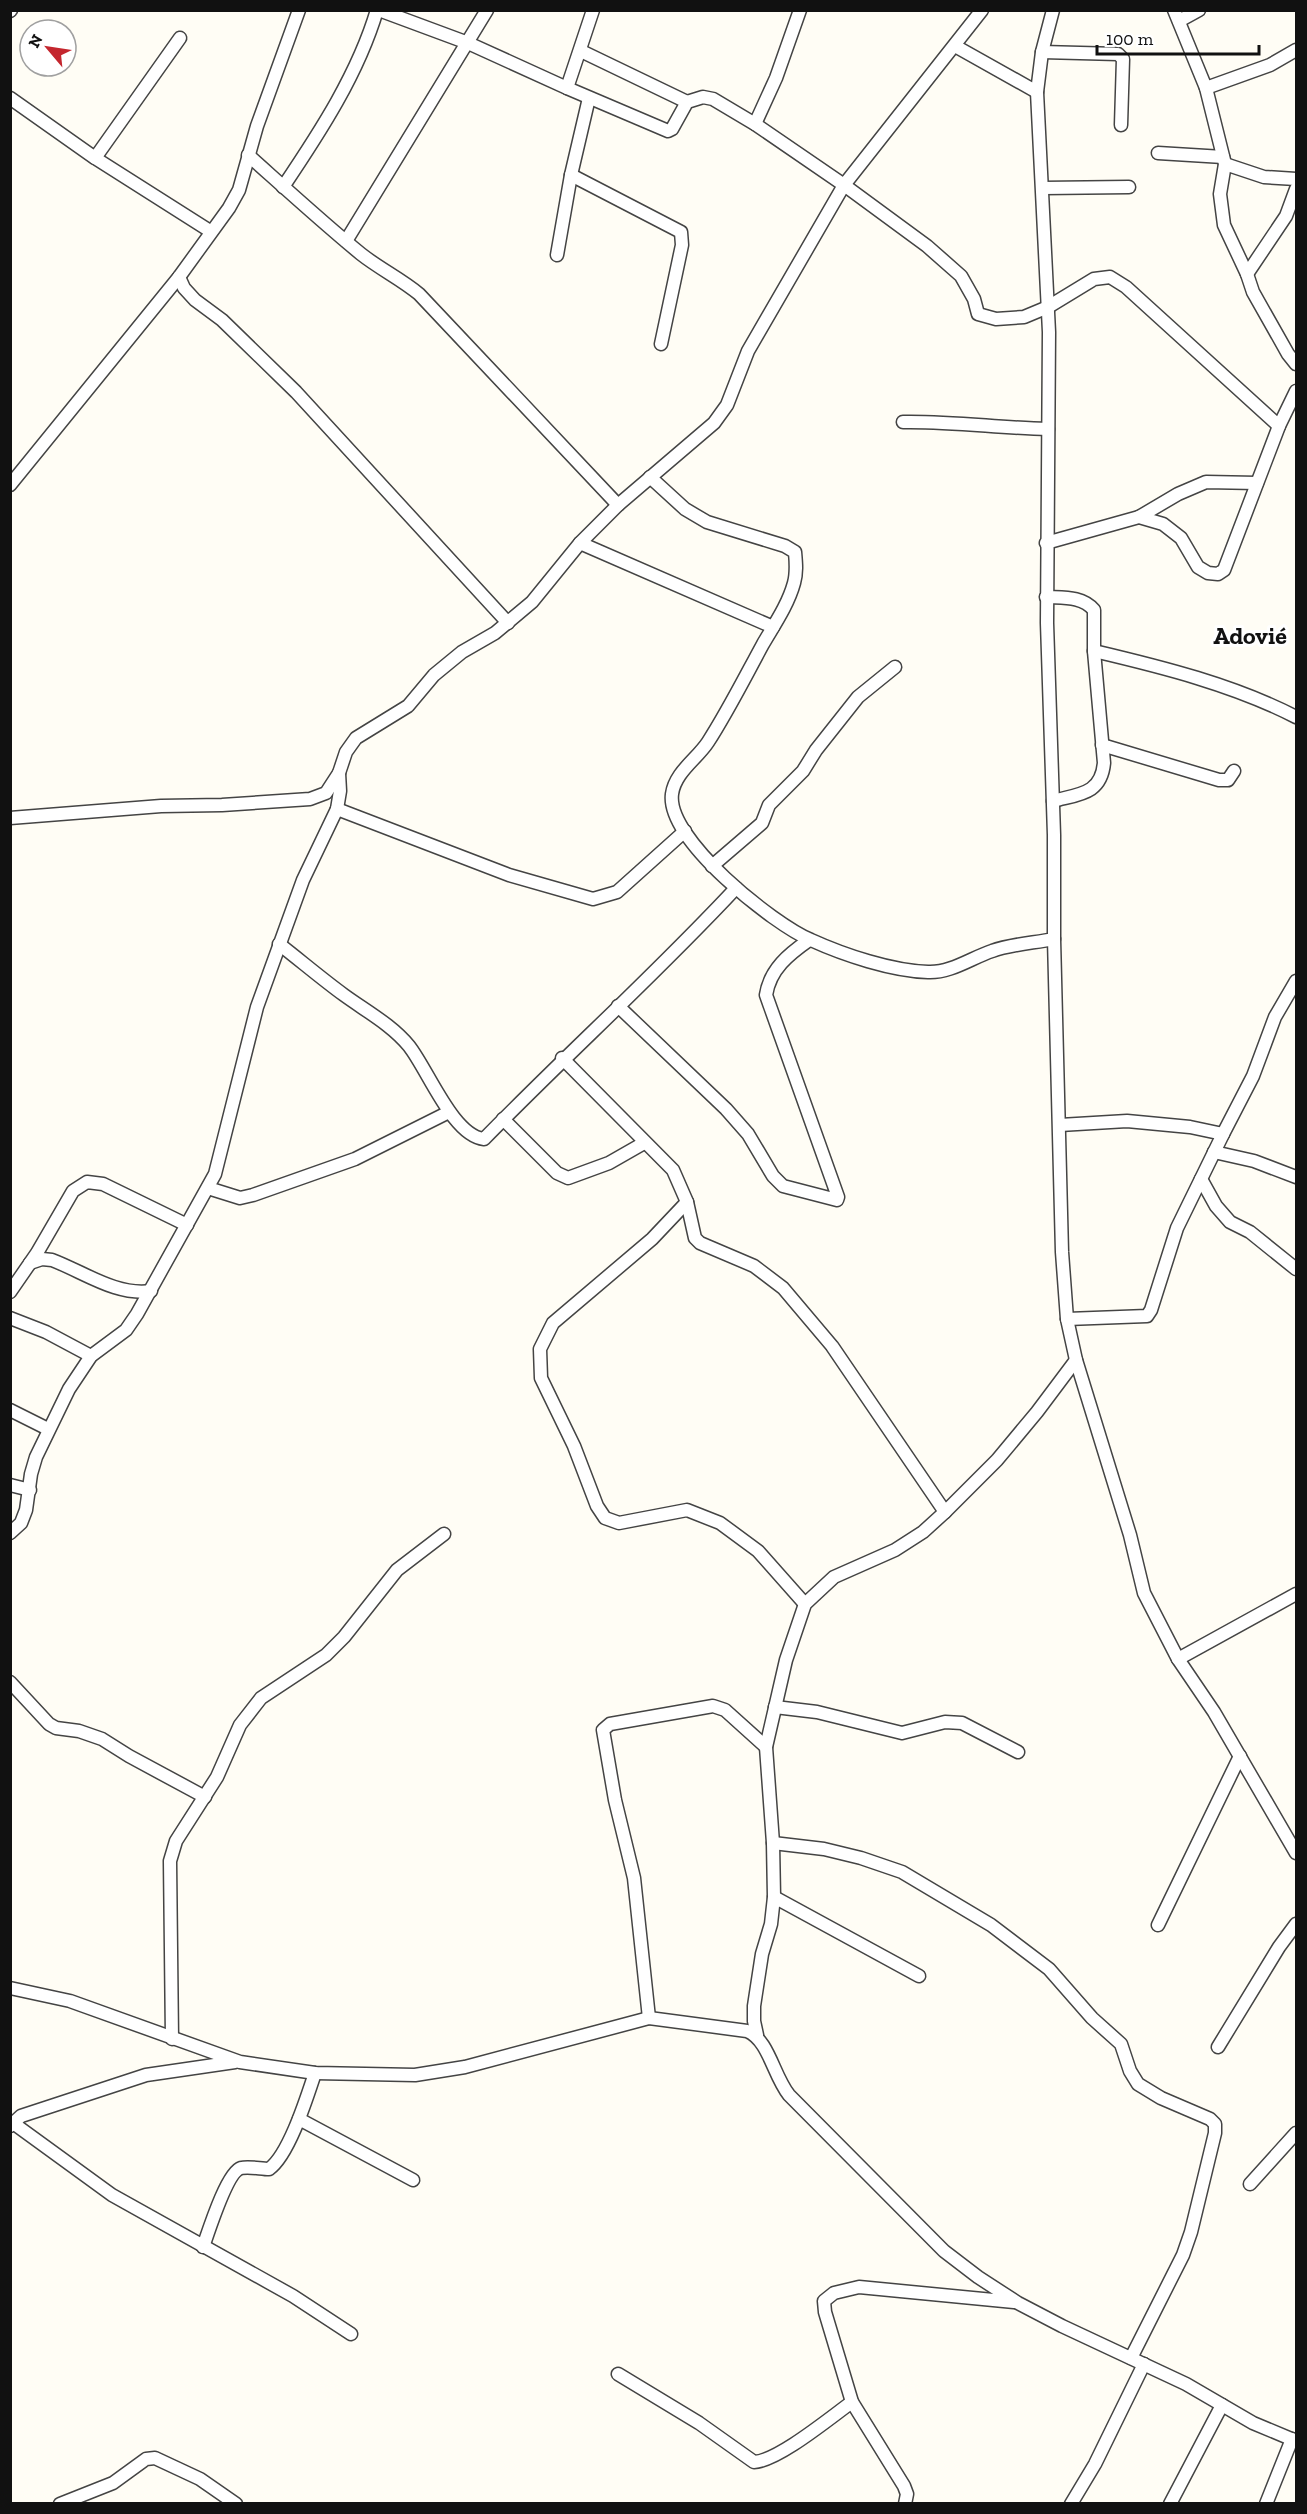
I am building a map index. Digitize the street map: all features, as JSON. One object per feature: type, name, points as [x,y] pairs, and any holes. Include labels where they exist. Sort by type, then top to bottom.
[{"type":"street","points":[[10,485],[179,277],[210,231],[229,208],[239,190],[248,155],[299,10]]},
{"type":"street","points":[[284,187],[324,126],[370,33],[378,10],[468,43],[668,131],[672,129],[687,102]]},
{"type":"street","points":[[345,241],[488,10]]},
{"type":"street","points":[[567,88],[593,10]]},
{"type":"street","points":[[755,124],[776,78],[800,10]]},
{"type":"street","points":[[10,818],[161,806],[222,805],[310,799],[326,793],[339,773],[346,752],[356,738],[408,706],[441,669],[462,652],[508,623],[532,602],[580,543],[618,505],[722,414],[748,351],[844,185],[981,10]]},
{"type":"street","points":[[1053,10],[1042,52],[1037,92],[1048,307],[1046,597],[1053,801],[1062,1263],[1067,1319],[1076,1360],[1130,1535],[1144,1593],[1178,1659],[1240,1756],[1296,1853]]},
{"type":"street","points":[[1199,10],[1176,16],[1206,88],[1224,160],[1220,194],[1224,225],[1253,292],[1292,353],[1296,364]]},
{"type":"street","points":[[95,158],[180,38]]},
{"type":"street","points":[[955,46],[1037,92]]},
{"type":"street","points":[[1206,88],[1270,65],[1296,50]]},
{"type":"street","points":[[581,51],[687,102],[703,97],[713,99],[755,124],[927,246],[961,276],[974,299],[978,314],[996,319],[1024,316],[1048,307],[1094,279],[1110,277],[1126,287],[1279,426]]},
{"type":"street","points":[[1042,52],[1118,54],[1123,59],[1121,124]]},
{"type":"street","points":[[10,98],[95,158],[210,231]]},
{"type":"street","points":[[557,255],[571,175],[589,98]]},
{"type":"street","points":[[1158,153],[1224,160],[1264,177],[1296,179]]},
{"type":"street","points":[[248,155],[345,241],[419,294],[618,505]]},
{"type":"street","points":[[571,175],[681,232],[682,245],[661,344]]},
{"type":"street","points":[[1043,188],[1129,187]]},
{"type":"street","points":[[1247,274],[1286,216],[1296,189]]},
{"type":"street","points":[[179,277],[184,288],[195,300],[222,320],[296,392],[508,623]]},
{"type":"street","points":[[1139,517],[1164,524],[1181,538],[1198,567],[1208,573],[1218,574],[1224,570],[1279,426],[1296,391]]},
{"type":"street","points":[[903,423],[943,422],[992,428],[1048,429]]},
{"type":"street","points":[[651,477],[685,509],[707,522],[729,531],[765,539],[795,552],[797,565],[789,598],[706,745],[675,783],[671,795],[685,831],[712,866],[735,888],[809,940],[897,970],[931,973],[954,967],[992,950],[1054,939]]},
{"type":"street","points":[[1046,543],[1139,517],[1178,494],[1206,482],[1257,483]]},
{"type":"street","points":[[580,543],[773,627]]},
{"type":"street","points":[[1046,597],[1087,602],[1094,610],[1094,651],[1103,774],[1094,788],[1087,793],[1053,801]]},
{"type":"street","points":[[1094,651],[1256,698],[1296,717]]},
{"type":"street","points":[[712,866],[762,823],[769,805],[803,771],[816,750],[858,697],[895,667]]},
{"type":"street","points":[[1102,745],[1219,780],[1228,780],[1234,771]]},
{"type":"street","points":[[10,1533],[21,1523],[30,1490],[31,1474],[48,1429],[69,1389],[91,1356],[126,1330],[151,1291],[215,1174],[254,1016],[303,880],[337,808],[340,791],[339,773]]},
{"type":"street","points":[[337,808],[509,875],[593,899],[617,892],[685,831]]},
{"type":"street","points":[[279,944],[324,981],[388,1025],[408,1045],[429,1075],[449,1112],[468,1134],[484,1139],[562,1058],[674,954],[735,888]]},
{"type":"street","points":[[618,1006],[726,1109],[748,1134],[773,1176],[783,1186],[837,1200],[823,1150],[766,995],[768,981],[788,955],[809,940]]},
{"type":"street","points":[[1067,1319],[1147,1316],[1154,1301],[1169,1248],[1253,1076],[1275,1017],[1296,981]]},
{"type":"street","points":[[562,1058],[673,1170],[687,1202],[693,1233],[700,1243],[754,1266],[772,1278],[832,1346],[945,1512]]},
{"type":"street","points":[[208,1188],[240,1198],[253,1195],[355,1159],[449,1112]]},
{"type":"street","points":[[503,1119],[557,1173],[568,1178],[609,1163],[644,1143]]},
{"type":"street","points":[[1060,1125],[1127,1121],[1190,1127],[1223,1134]]},
{"type":"street","points":[[1215,1152],[1254,1161],[1296,1177]]},
{"type":"street","points":[[1201,1179],[1216,1206],[1230,1221],[1250,1232],[1296,1269]]},
{"type":"street","points":[[10,1292],[73,1191],[87,1182],[103,1184],[187,1225]]},
{"type":"street","points":[[687,1202],[652,1239],[553,1323],[540,1349],[541,1378],[574,1446],[597,1506],[605,1518],[619,1523],[687,1510],[720,1523],[758,1551],[805,1604]]},
{"type":"street","points":[[30,1263],[42,1259],[52,1260],[122,1290],[136,1293],[151,1291]]},
{"type":"street","points":[[10,1318],[46,1332],[91,1356]]},
{"type":"street","points":[[757,2036],[754,2006],[762,1954],[771,1924],[774,1897],[773,1843],[766,1747],[786,1660],[805,1604],[834,1577],[895,1550],[923,1532],[997,1460],[1076,1360]]},
{"type":"street","points":[[10,1410],[48,1429]]},
{"type":"street","points":[[10,1485],[30,1490]]},
{"type":"street","points":[[172,2039],[170,1861],[176,1841],[217,1777],[240,1725],[261,1698],[326,1655],[344,1637],[397,1570],[444,1534]]},
{"type":"street","points":[[1178,1659],[1296,1594]]},
{"type":"street","points":[[10,1682],[49,1724],[56,1728],[79,1731],[102,1739],[205,1797]]},
{"type":"street","points":[[650,2018],[634,1878],[615,1800],[603,1730],[610,1724],[713,1706],[724,1710],[766,1747]]},
{"type":"street","points":[[776,1707],[817,1712],[902,1733],[945,1722],[962,1723],[1018,1752]]},
{"type":"street","points":[[1158,1925],[1240,1756]]},
{"type":"street","points":[[773,1843],[824,1848],[902,1872],[991,1925],[1049,1969],[1092,2018],[1121,2044],[1130,2070],[1138,2084],[1161,2098],[1215,2124],[1215,2133],[1191,2232],[1183,2255],[1131,2358]]},
{"type":"street","points":[[774,1897],[919,1976]]},
{"type":"street","points":[[1218,2047],[1279,1947],[1296,1924]]},
{"type":"street","points":[[10,1988],[70,2001],[240,2062],[315,2073],[415,2075],[435,2072],[465,2067],[650,2018],[747,2031],[757,2036],[764,2045],[780,2084],[789,2095],[944,2251],[1018,2303],[1186,2384],[1253,2423],[1294,2440],[1266,2504]]},
{"type":"street","points":[[240,2062],[146,2075],[21,2116],[12,2125],[112,2194],[202,2247],[293,2296],[351,2334]]},
{"type":"street","points":[[202,2247],[236,2171],[242,2168],[269,2169],[274,2166],[299,2120],[315,2073]]},
{"type":"street","points":[[299,2120],[413,2180]]},
{"type":"street","points":[[1250,2184],[1296,2133]]},
{"type":"street","points":[[906,2504],[907,2494],[904,2486],[852,2402],[823,2305],[826,2296],[859,2287],[1018,2303]]},
{"type":"street","points":[[1071,2504],[1095,2464],[1144,2364]]},
{"type":"street","points":[[618,2374],[699,2423],[754,2462],[765,2460],[785,2450],[852,2402]]},
{"type":"street","points":[[1170,2504],[1222,2405]]},
{"type":"street","points":[[60,2504],[113,2483],[146,2459],[155,2458],[200,2479],[236,2504]]},
{"type":"district","name":"Adovié","points":[[1250,636]]}]
